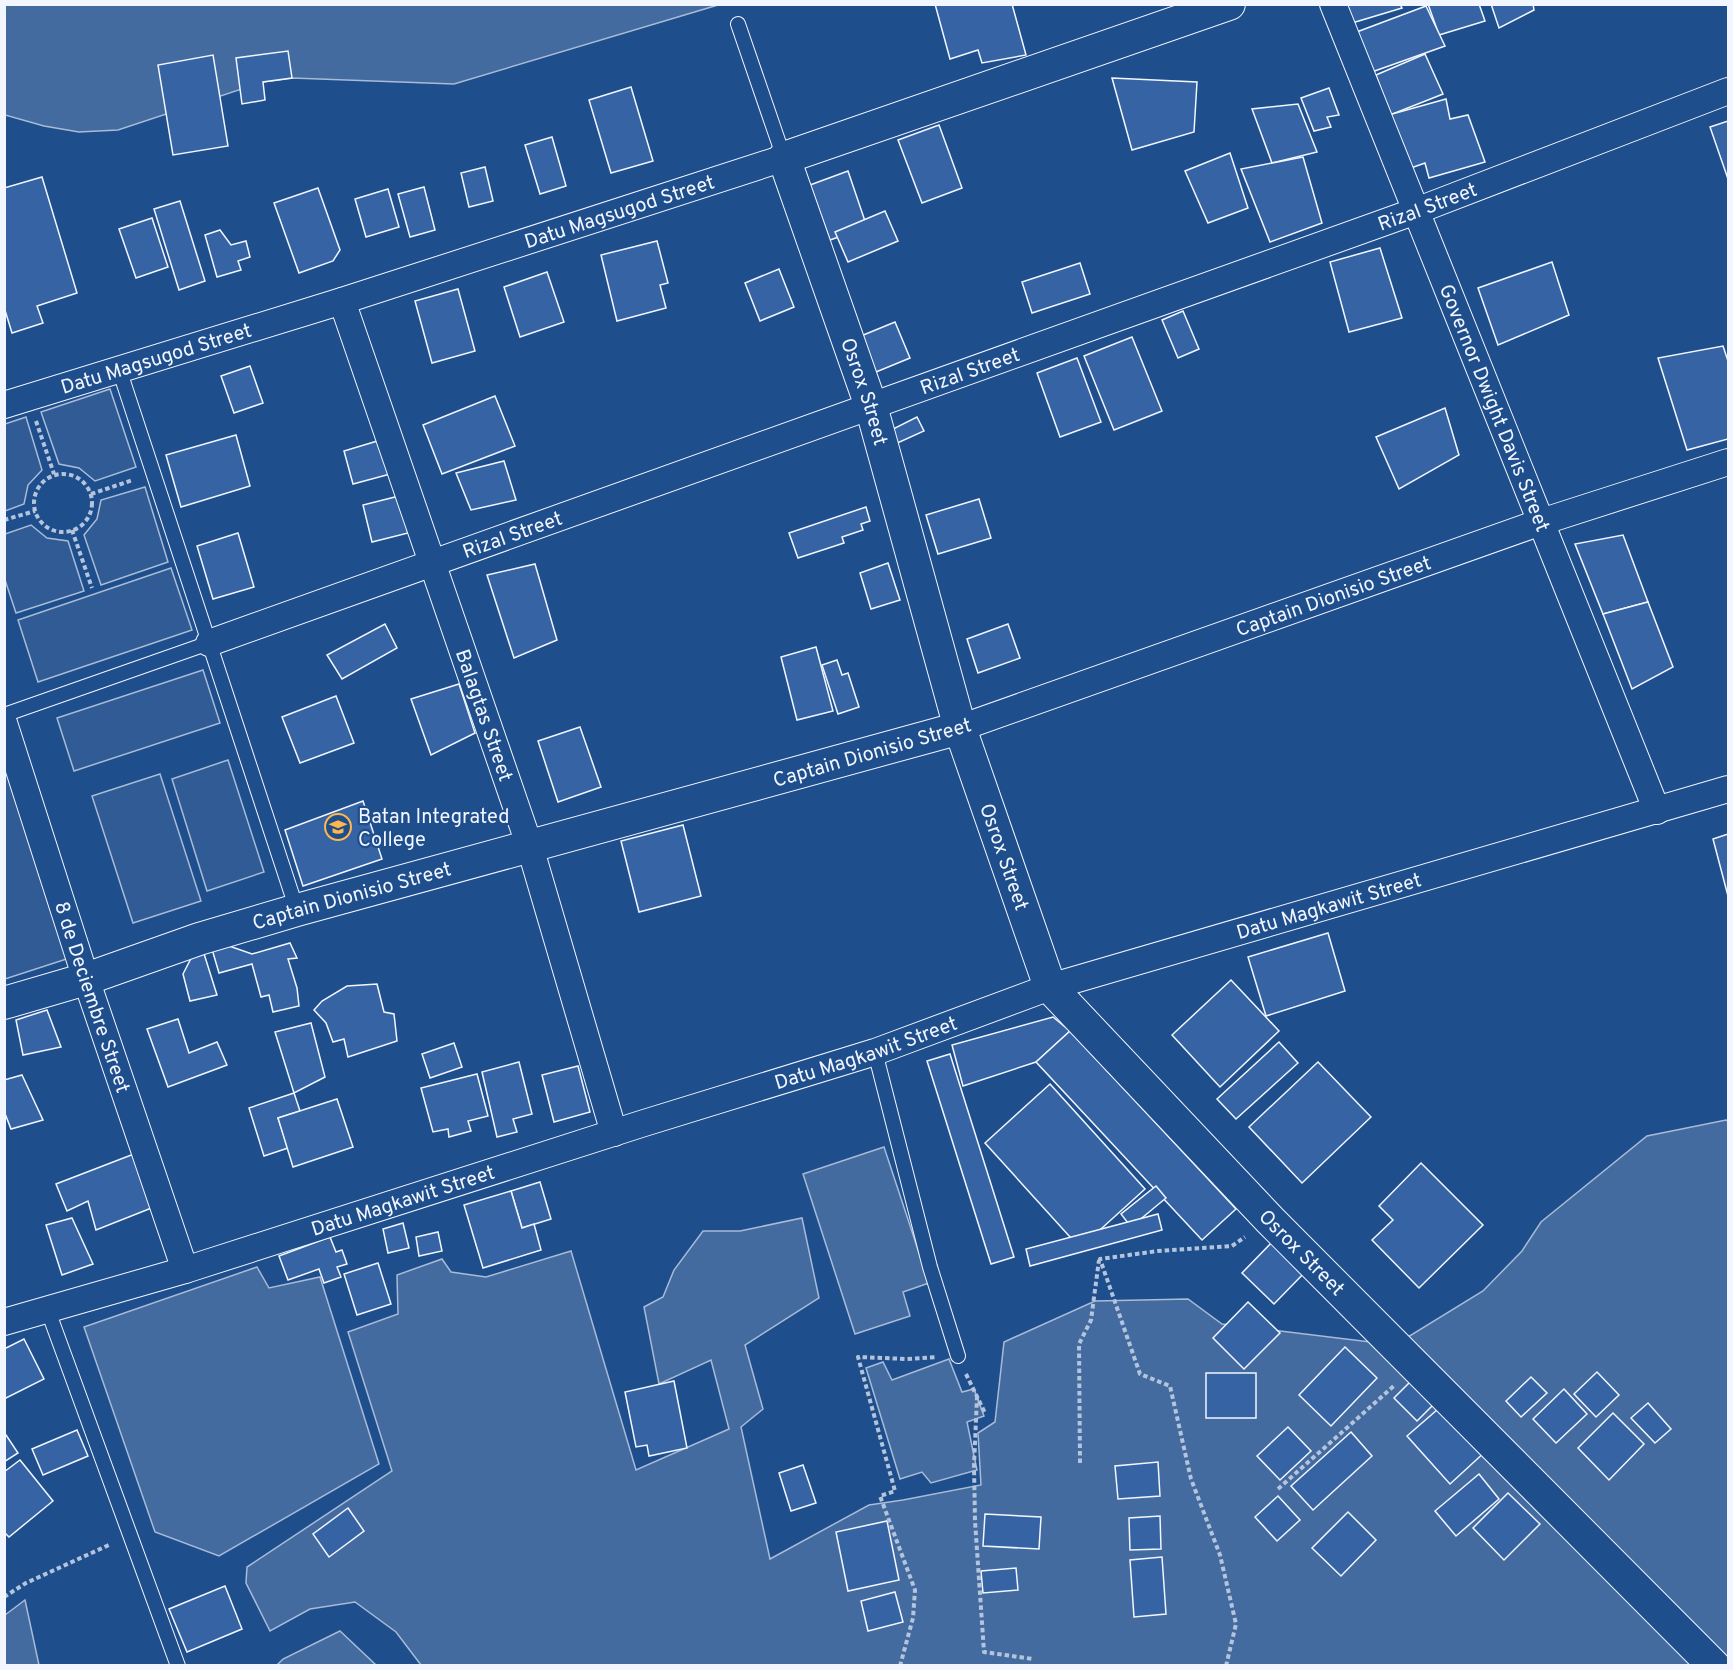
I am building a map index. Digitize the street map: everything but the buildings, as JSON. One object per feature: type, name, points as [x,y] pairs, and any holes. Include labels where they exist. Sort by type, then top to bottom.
[{"type":"street","name":"Datu Magsugod Street","points":[[16,401],[342,301],[784,158],[1229,4]]},
{"type":"street","name":"Governor Dwight Davis Street","points":[[1333,4],[1657,811]]},
{"type":"street","name":"Rizal Street","points":[[209,643],[1416,211],[1728,91]]},
{"type":"street","name":"Osrox Street","points":[[784,158],[871,406],[960,728],[1050,987],[1270,1220],[1710,1661]]},
{"type":"street","name":"Balagtas Street","points":[[342,301],[530,847],[614,1133]]},
{"type":"street","name":"Captain Dionisio Street","points":[[4,1003],[86,979],[199,939],[297,910],[960,728],[1541,522],[1728,462]]},
{"type":"street","name":"8 de Deciembre Street","points":[[4,723],[86,979],[185,1270]]},
{"type":"street","name":"Datu Magkawit Street","points":[[4,1322],[185,1270],[875,1052],[1050,987],[1728,789]]},
{"type":"lane","name":"Osrox Street","points":[[738,24],[784,158]]},
{"type":"lane","points":[[119,369],[297,910]]},
{"type":"lane","points":[[4,715],[209,643]]},
{"type":"lane","points":[[875,1052],[930,1267],[958,1356]]},
{"type":"lane","points":[[47,1308],[178,1665]]},
{"type":"path","points":[[16,401],[54,474]]},
{"type":"path","points":[[54,474],[72,475],[80,479],[86,484],[91,494],[92,508],[89,515],[80,527],[72,530],[64,532],[49,529],[42,524],[35,511],[33,501],[35,492],[46,478],[54,474]]},
{"type":"path","points":[[91,494],[154,474]]},
{"type":"path","points":[[4,520],[35,511]]},
{"type":"path","points":[[72,530],[92,588]]},
{"type":"path","points":[[1100,1259],[1158,1251],[1233,1246],[1270,1220]]},
{"type":"path","points":[[1100,1259],[1140,1374],[1170,1386],[1191,1479],[1220,1555],[1236,1624],[1226,1665]]},
{"type":"path","points":[[1080,1462],[1079,1344],[1091,1320],[1100,1259]]},
{"type":"path","points":[[900,1665],[913,1618],[915,1590],[880,1496],[895,1491],[858,1357],[907,1359],[958,1356],[985,1413],[977,1397],[974,1477],[984,1652],[1033,1659]]},
{"type":"path","points":[[1278,1489],[1416,1366]]},
{"type":"path","points":[[4,1597],[26,1583],[130,1535]]},
{"type":"shaded area","points":[[4,5],[718,5],[454,84],[292,78],[263,82],[118,130],[79,132],[44,126],[5,115]]},
{"type":"shaded area","points":[[110,389],[136,467],[95,481],[79,468],[59,464],[41,412]]},
{"type":"shaded area","points":[[26,417],[42,470],[28,485],[24,504],[5,511],[5,424]]},
{"type":"shaded area","points":[[145,487],[168,562],[101,585],[84,535],[97,519],[101,500]]},
{"type":"shaded area","points":[[31,525],[47,538],[68,541],[84,591],[16,613],[5,580],[5,534]]},
{"type":"shaded area","points":[[171,568],[192,630],[38,682],[18,620]]},
{"type":"shaded area","points":[[203,670],[220,723],[74,771],[57,718]]},
{"type":"shaded area","points":[[228,760],[264,872],[207,891],[172,779]]},
{"type":"shaded area","points":[[26,766],[85,953],[5,979],[4,773]]},
{"type":"shaded area","points":[[160,774],[201,901],[133,923],[92,796]]},
{"type":"shaded area","points":[[1728,1121],[1728,1665],[421,1665],[396,1632],[355,1602],[310,1609],[270,1631],[246,1583],[247,1567],[392,1471],[348,1332],[398,1314],[397,1275],[442,1259],[451,1272],[486,1277],[571,1251],[636,1470],[729,1429],[711,1360],[659,1384],[644,1307],[663,1297],[674,1270],[703,1231],[740,1231],[802,1218],[819,1298],[745,1345],[763,1409],[741,1427],[770,1559],[869,1505],[981,1485],[978,1433],[995,1422],[1004,1342],[1095,1301],[1188,1299],[1222,1324],[1395,1345],[1483,1291],[1522,1251],[1541,1222],[1647,1136]]},
{"type":"shaded area","points":[[884,1147],[929,1283],[903,1292],[910,1316],[855,1334],[803,1174]]},
{"type":"shaded area","points":[[257,1267],[269,1288],[320,1277],[379,1464],[219,1556],[155,1532],[84,1327]]},
{"type":"shaded area","points":[[949,1359],[962,1392],[974,1389],[984,1416],[967,1422],[977,1470],[931,1483],[922,1472],[900,1479],[866,1368],[883,1362],[892,1380]]},
{"type":"shaded area","points":[[25,1600],[39,1665],[5,1665],[5,1615]]},
{"type":"shaded area","points":[[340,1631],[376,1665],[277,1665],[283,1659]]},
{"type":"place","name":"Batan Integrated College","points":[[338,827]]}]
